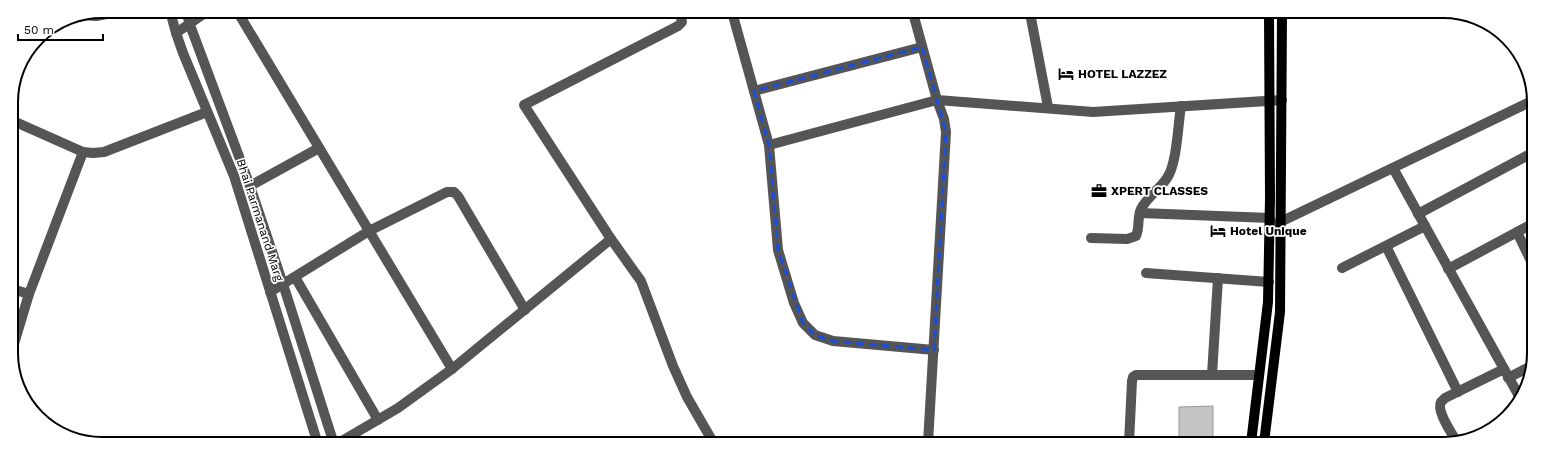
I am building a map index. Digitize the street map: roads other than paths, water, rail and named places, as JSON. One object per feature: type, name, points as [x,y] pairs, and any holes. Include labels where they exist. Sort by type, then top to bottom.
[{"type":"main road","points":[[1252,437],[1268,302],[1269,282],[1269,18]]},
{"type":"main road","points":[[1265,437],[1280,312],[1282,18]]},
{"type":"street","name":"Bhai Parmanand Marg","points":[[172,18],[176,34],[234,176],[315,437]]},
{"type":"street","name":"Bhai Parmanand Marg","points":[[188,18],[250,186],[331,437]]},
{"type":"street","points":[[176,34],[199,18]]},
{"type":"street","points":[[241,18],[452,369]]},
{"type":"street","points":[[681,18],[682,22],[678,26],[524,104],[610,239],[641,281],[687,397],[711,437]]},
{"type":"street","points":[[734,18],[770,145],[778,250],[794,303],[802,323],[815,336],[833,341],[934,350]]},
{"type":"street","points":[[914,18],[937,100],[944,119],[946,132],[928,437]]},
{"type":"street","points":[[1031,18],[1048,107]]},
{"type":"street","points":[[754,91],[922,46]]},
{"type":"street","points":[[770,145],[937,100],[1048,107],[1093,112],[1282,100]]},
{"type":"street","points":[[1140,213],[1270,223],[1280,222],[1527,103]]},
{"type":"street","points":[[1091,238],[1127,239],[1136,236],[1140,213],[1148,199],[1168,177],[1172,167],[1181,106]]},
{"type":"street","points":[[18,123],[83,152],[93,154],[104,152],[207,112]]},
{"type":"street","points":[[250,186],[319,148]]},
{"type":"street","points":[[18,330],[29,294],[83,152]]},
{"type":"street","points":[[1418,214],[1527,156]]},
{"type":"street","points":[[1393,168],[1517,394]]},
{"type":"street","points":[[270,292],[370,232],[447,192],[454,192],[458,196],[525,310]]},
{"type":"street","points":[[1342,268],[1425,226]]},
{"type":"street","points":[[1448,269],[1527,227]]},
{"type":"street","points":[[1517,232],[1527,251]]},
{"type":"street","points":[[349,437],[398,408],[452,369],[610,239]]},
{"type":"street","points":[[1386,246],[1458,392]]},
{"type":"street","points":[[1146,274],[1269,282]]},
{"type":"street","points":[[295,277],[378,420]]},
{"type":"street","points":[[1212,375],[1218,278]]},
{"type":"street","points":[[18,291],[29,294]]},
{"type":"street","points":[[1454,436],[1440,408],[1441,402],[1445,398],[1525,368]]},
{"type":"street","points":[[1129,437],[1133,377],[1139,374],[1259,375]]},
{"type":"place","name":"HOTEL LAZZEZ","points":[[1066,74]]},
{"type":"place","name":"XPERT CLASSES","points":[[1099,191]]},
{"type":"place","name":"Hotel Unique","points":[[1218,231]]}]
